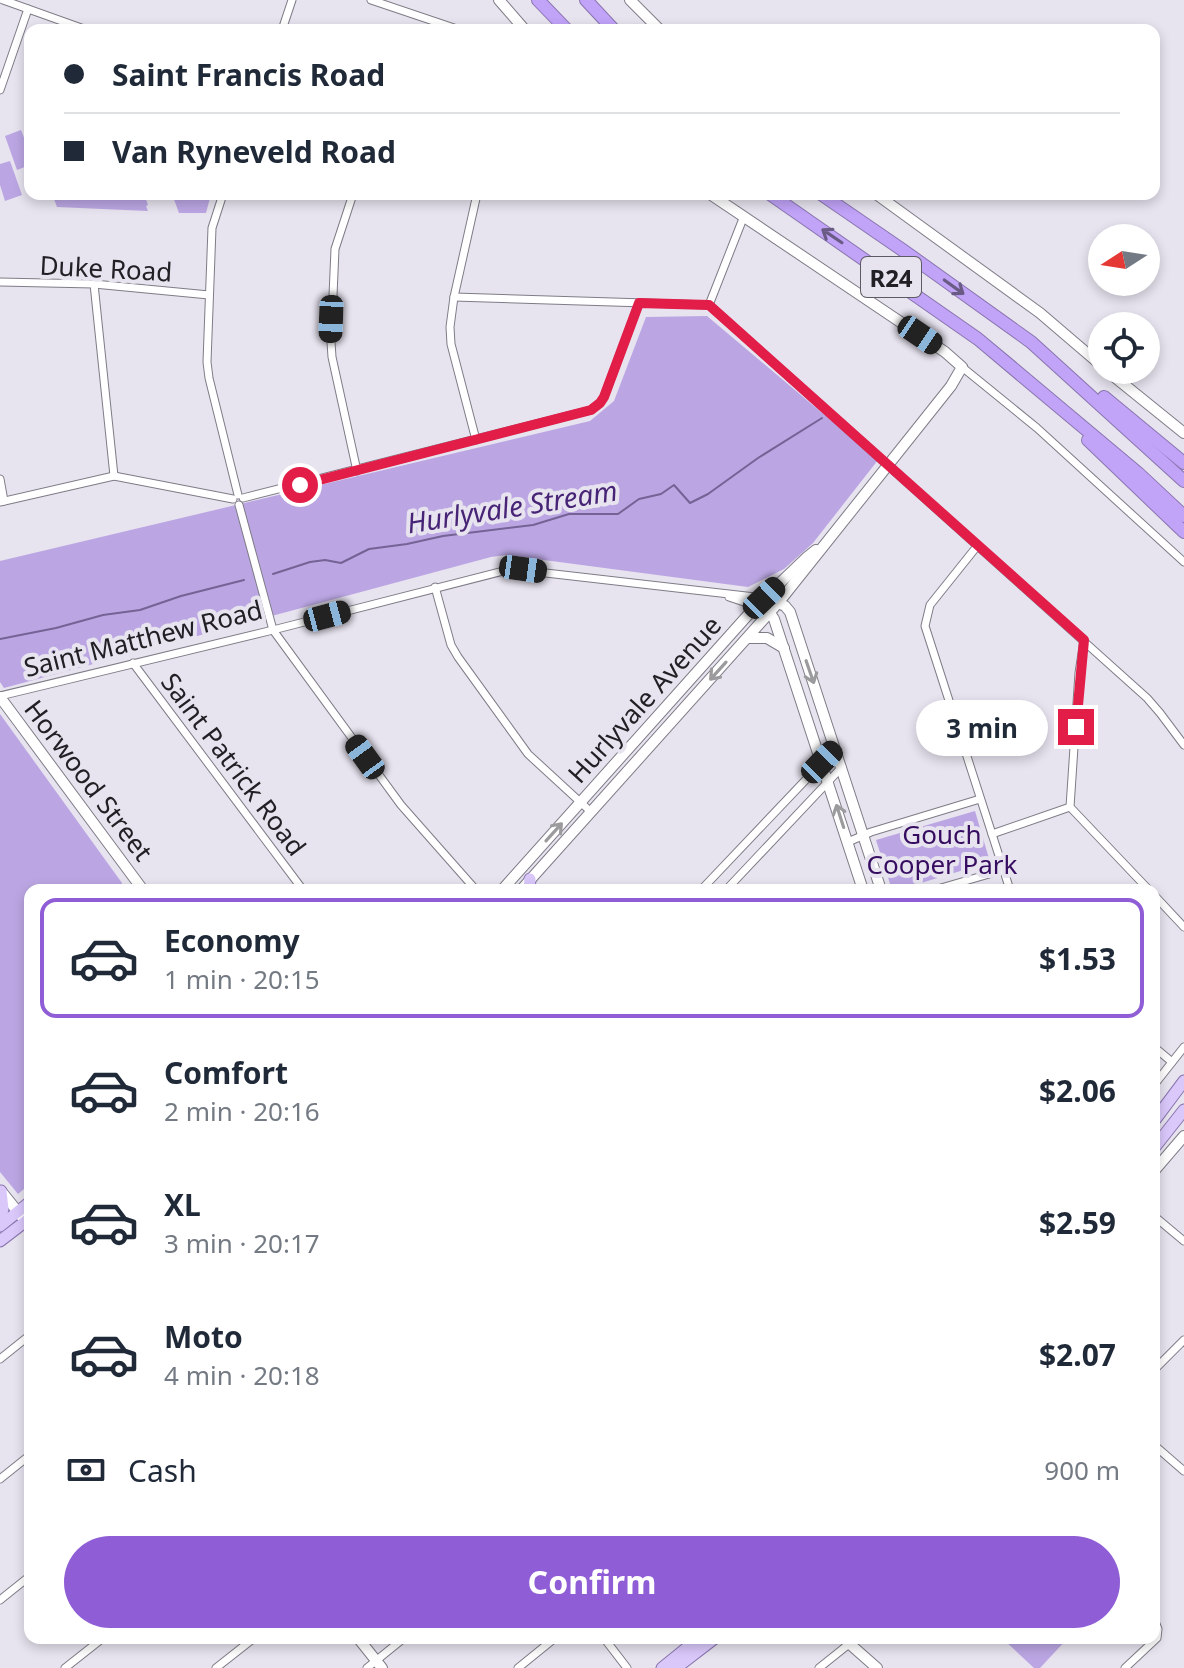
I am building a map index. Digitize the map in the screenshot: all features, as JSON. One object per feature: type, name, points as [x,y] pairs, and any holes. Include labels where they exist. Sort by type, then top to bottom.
[{"type":"highway","points":[[538,0],[561,24]]},
{"type":"highway","points":[[586,0],[608,24]]},
{"type":"highway","name":"R24","points":[[779,200],[1009,363],[1184,516]]},
{"type":"highway","name":"R24","points":[[830,200],[1031,342],[1184,481]]},
{"type":"highway","points":[[1031,342],[1073,371],[1184,463]]},
{"type":"highway","points":[[1009,363],[1184,532]]},
{"type":"main road","points":[[1160,1113],[1184,1081]]},
{"type":"main road","points":[[1160,1140],[1184,1110]]},
{"type":"main road","points":[[0,1190],[3,1209],[0,1224],[24,1219]]},
{"type":"main road","points":[[0,1241],[24,1221]]},
{"type":"main road","points":[[662,1668],[692,1644]]},
{"type":"main road","points":[[676,1668],[707,1644]]},
{"type":"street","points":[[3,0],[70,24]]},
{"type":"street","points":[[284,24],[292,0]]},
{"type":"street","points":[[371,0],[442,24]]},
{"type":"street","points":[[499,0],[520,24]]},
{"type":"street","points":[[630,0],[654,24]]},
{"type":"street","points":[[0,90],[28,9]]},
{"type":"street","points":[[221,200],[212,228],[208,371],[273,630],[401,805],[471,884]]},
{"type":"street","points":[[351,200],[335,249],[331,342],[357,471]]},
{"type":"street","points":[[476,200],[450,327],[451,344],[476,440]]},
{"type":"street","points":[[719,200],[945,352],[1037,428],[1184,562]]},
{"type":"street","points":[[884,200],[1040,313],[1088,354]]},
{"type":"street","points":[[709,305],[744,216]]},
{"type":"street","name":"Duke Road","points":[[0,282],[94,284],[209,295]]},
{"type":"street","points":[[94,284],[114,476]]},
{"type":"street","points":[[454,297],[709,305],[1147,698],[1184,745]]},
{"type":"street","points":[[0,479],[2,502],[114,476],[238,499],[583,413],[596,408],[604,397],[639,303]]},
{"type":"street","name":"Hurlyvale Avenue","points":[[530,884],[590,811],[749,638],[812,563],[951,386],[962,367]]},
{"type":"street","points":[[1124,384],[1184,433]]},
{"type":"street","name":"Hurlyvale Avenue","points":[[507,884],[760,602],[824,544]]},
{"type":"street","points":[[978,545],[930,605],[925,626],[1008,884]]},
{"type":"street","name":"Saint Matthew Road","points":[[0,696],[273,630],[501,570],[523,569],[720,593],[760,602],[779,602]]},
{"type":"street","points":[[435,587],[451,645],[458,657],[528,754],[590,811]]},
{"type":"street","points":[[789,590],[790,612],[879,884]]},
{"type":"street","name":"Saint Matthew Road","points":[[760,602],[770,613]]},
{"type":"street","points":[[779,602],[790,612]]},
{"type":"street","points":[[770,613],[861,884]]},
{"type":"street","points":[[749,638],[767,638],[784,648]]},
{"type":"street","points":[[1084,640],[1070,807],[1143,884]]},
{"type":"street","name":"Saint Patrick Road","points":[[133,663],[299,884]]},
{"type":"street","name":"Horwood Street","points":[[0,696],[139,884]]},
{"type":"street","points":[[707,884],[836,748]]},
{"type":"street","points":[[732,884],[842,767]]},
{"type":"street","points":[[848,842],[980,799]]},
{"type":"street","points":[[992,834],[1070,807]]},
{"type":"street","points":[[731,858],[745,871]]},
{"type":"street","points":[[955,884],[1003,870]]},
{"type":"street","points":[[1160,901],[1184,927]]},
{"type":"street","points":[[1160,1077],[1184,1047]]},
{"type":"street","points":[[1160,1052],[1172,1062]]},
{"type":"street","points":[[1160,1164],[1184,1136]]},
{"type":"street","points":[[0,1190],[24,1217]]},
{"type":"street","points":[[1160,1221],[1184,1241]]},
{"type":"street","points":[[0,1359],[24,1340]]},
{"type":"street","points":[[1160,1364],[1184,1340]]},
{"type":"street","points":[[1160,1450],[1184,1471]]},
{"type":"street","points":[[0,1479],[24,1460]]},
{"type":"street","points":[[0,1600],[24,1581]]},
{"type":"street","points":[[65,1668],[95,1644]]},
{"type":"street","points":[[216,1668],[246,1644]]},
{"type":"street","points":[[362,1644],[375,1666],[398,1644]]},
{"type":"street","points":[[518,1668],[548,1644]]},
{"type":"street","points":[[609,1644],[627,1668]]},
{"type":"street","points":[[819,1668],[843,1644]]},
{"type":"street","points":[[849,1644],[877,1668]]},
{"type":"street","points":[[1125,1668],[1151,1644]]},
{"type":"green space","points":[[21,130],[24,167],[17,170],[5,136]]},
{"type":"green space","points":[[10,161],[22,195],[5,201],[0,185],[0,164]]},
{"type":"green space","points":[[54,200],[146,200],[148,211],[57,207]]},
{"type":"green space","points":[[174,200],[209,200],[206,213],[179,213]]},
{"type":"green space","points":[[707,316],[878,460],[813,543],[784,569],[748,587],[506,555],[491,557],[4,688],[0,682],[0,561],[590,421],[614,401],[646,317]]},
{"type":"green space","points":[[0,714],[122,883],[24,884],[24,1189],[18,1194],[0,1172]]},
{"type":"green space","name":"Gouch Cooper Park","points":[[975,811],[990,862],[918,884],[890,884],[876,840]]},
{"type":"green space","points":[[1008,1644],[1062,1644],[1040,1668],[1034,1668]]},
{"type":"waterway","name":"Hurlyvale Stream","points":[[273,574],[310,562],[325,560],[341,563],[369,549],[533,525],[569,514],[618,514],[639,499],[661,494],[674,485],[690,503],[822,418]]},
{"type":"waterway","name":"Hurlyvale Stream","points":[[0,639],[103,615],[140,610],[244,580]]},
{"type":"route","points":[[300,485],[596,408],[604,397],[639,303],[709,305],[1084,640],[1076,727]]}]
